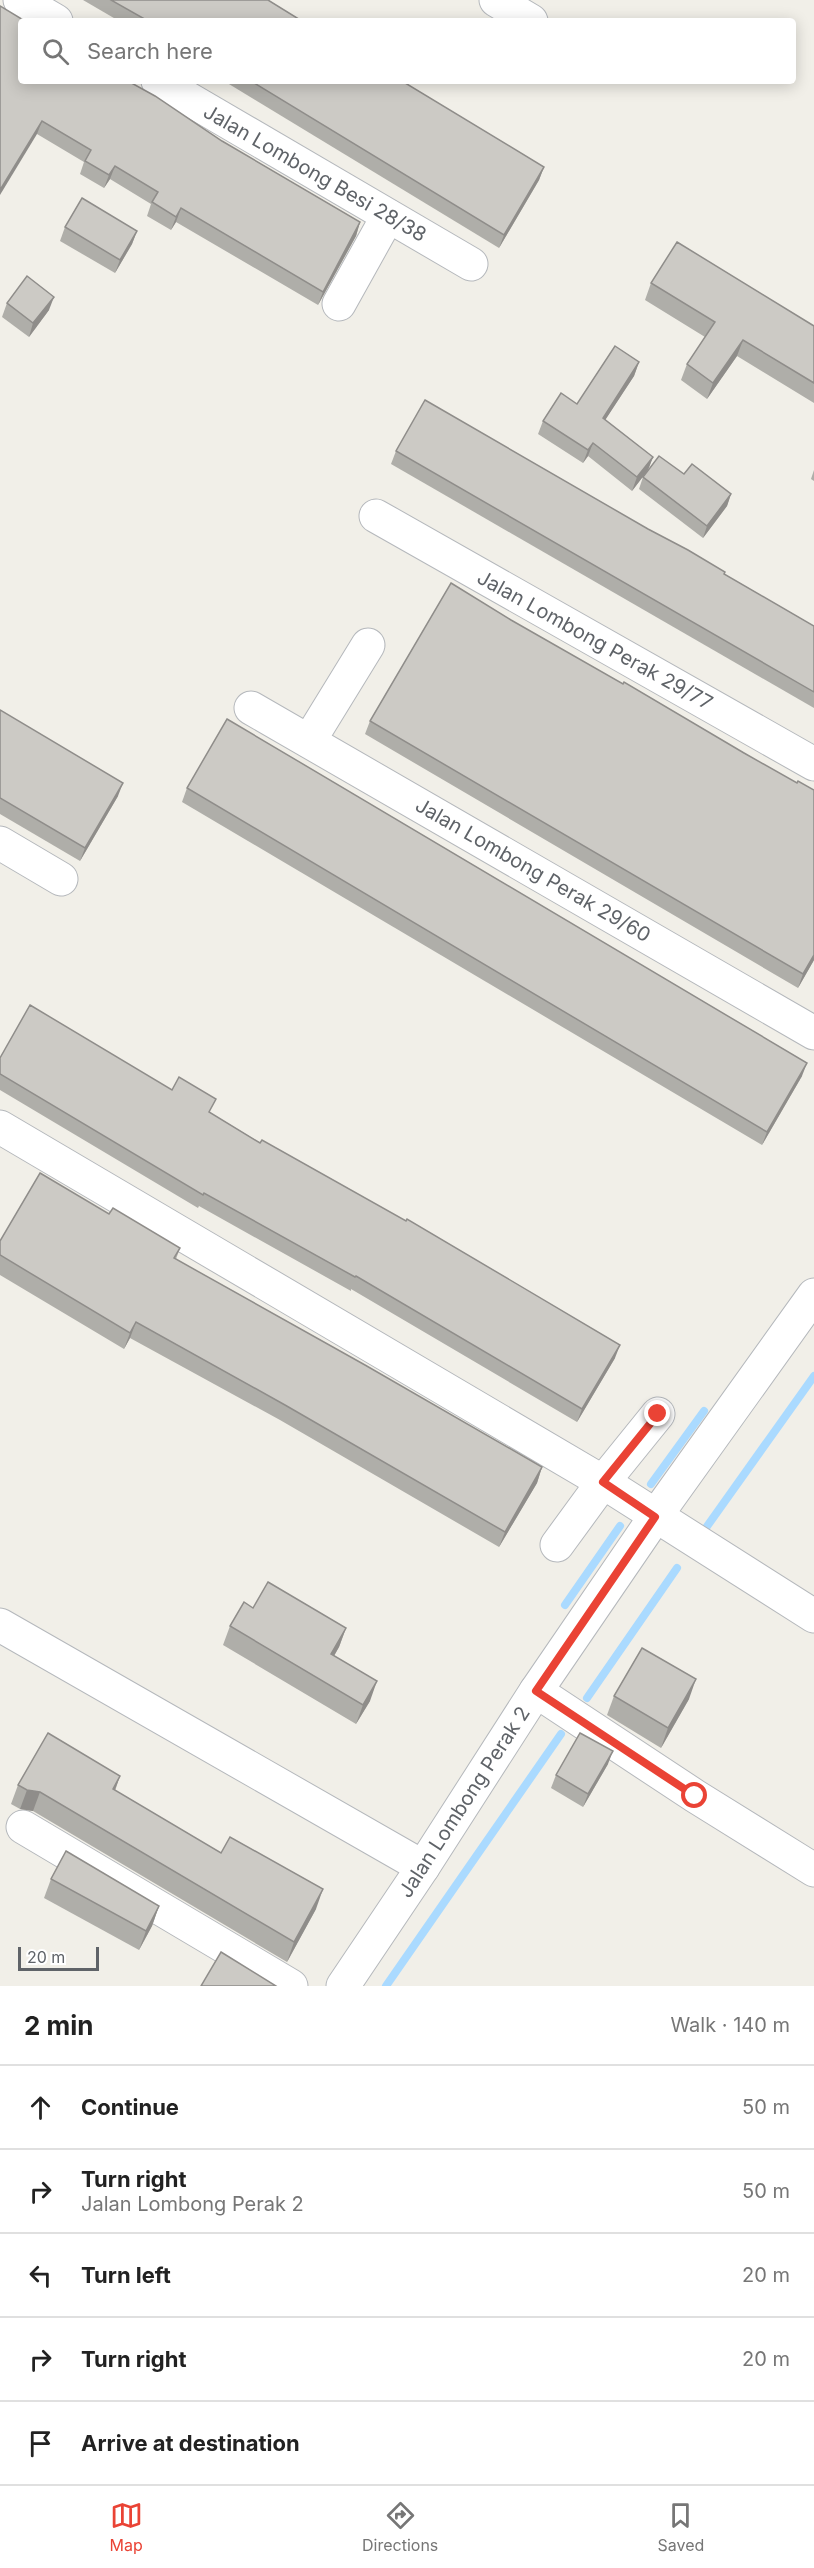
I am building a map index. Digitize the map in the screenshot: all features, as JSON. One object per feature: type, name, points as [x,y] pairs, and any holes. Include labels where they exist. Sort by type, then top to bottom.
[{"type":"street","points":[[20,0],[51,18]]},
{"type":"street","points":[[496,0],[526,18]]},
{"type":"street","name":"Jalan Lombong Besi 28/38","points":[[163,84],[471,264]]},
{"type":"street","points":[[339,304],[388,216]]},
{"type":"street","name":"Jalan Lombong Perak 29/77","points":[[376,516],[814,764]]},
{"type":"street","points":[[309,741],[368,645]]},
{"type":"street","name":"Jalan Lombong Perak 29/60","points":[[251,708],[812,1028]]},
{"type":"street","points":[[0,843],[61,879]]},
{"type":"street","points":[[0,1127],[603,1482],[814,1616]]},
{"type":"street","name":"Jalan Lombong Perak 2","points":[[343,1986],[423,1868],[536,1691],[655,1517],[814,1295]]},
{"type":"street","points":[[557,1545],[603,1482],[658,1414]]},
{"type":"street","points":[[0,1625],[423,1868]]},
{"type":"street","points":[[536,1691],[695,1796],[814,1870]]},
{"type":"street","points":[[23,1827],[291,1986]]},
{"type":"building","points":[[111,0],[268,0],[297,18],[143,18]]},
{"type":"building","points":[[0,6],[20,18],[18,18],[18,84],[133,84],[222,141],[360,222],[323,292],[181,208],[176,217],[152,202],[158,192],[115,166],[109,175],[85,161],[91,150],[42,121],[0,190]]},
{"type":"building","points":[[256,84],[407,84],[544,167],[504,235]]},
{"type":"building","points":[[82,198],[137,231],[120,260],[65,227]]},
{"type":"building","points":[[677,242],[814,326],[814,383],[743,340],[713,383],[687,364],[715,322],[651,283]]},
{"type":"building","points":[[27,276],[54,297],[33,323],[7,303]]},
{"type":"building","points":[[615,346],[639,362],[603,418],[653,457],[637,477],[593,443],[588,450],[543,421],[561,393],[577,404]]},
{"type":"building","points":[[425,400],[688,550],[725,572],[724,574],[814,626],[814,692],[396,451]]},
{"type":"building","points":[[659,456],[684,474],[692,464],[731,494],[707,526],[643,477]]},
{"type":"building","points":[[451,583],[511,620],[623,684],[624,682],[744,753],[814,790],[814,955],[803,974],[370,721]]},
{"type":"building","points":[[0,710],[123,783],[85,848],[0,798]]},
{"type":"building","points":[[227,719],[807,1063],[767,1132],[187,788]]},
{"type":"building","points":[[30,1005],[172,1090],[179,1077],[216,1099],[209,1112],[260,1143],[262,1140],[406,1221],[407,1219],[620,1345],[582,1409],[356,1276],[204,1193],[203,1195],[0,1074],[0,1058]]},
{"type":"building","points":[[40,1173],[109,1214],[113,1208],[180,1248],[174,1258],[542,1467],[505,1532],[136,1322],[130,1333],[0,1255],[0,1241]]},
{"type":"building","points":[[268,1582],[346,1628],[331,1654],[377,1681],[363,1705],[230,1626],[244,1602],[253,1608]]},
{"type":"building","points":[[642,1648],[696,1679],[668,1728],[614,1696]]},
{"type":"building","points":[[48,1733],[120,1776],[113,1789],[221,1853],[230,1837],[323,1889],[294,1942],[40,1792],[27,1790],[18,1785]]},
{"type":"building","points":[[580,1733],[613,1751],[588,1794],[556,1775]]},
{"type":"building","points":[[66,1851],[159,1906],[146,1931],[51,1879]]},
{"type":"building","points":[[221,1952],[276,1986],[201,1986]]},
{"type":"waterway","points":[[703,1532],[814,1376]]},
{"type":"waterway","points":[[651,1484],[704,1411]]},
{"type":"waterway","points":[[565,1605],[620,1526]]},
{"type":"waterway","points":[[587,1698],[677,1568]]},
{"type":"waterway","points":[[386,1986],[561,1734]]},
{"type":"route","points":[[658,1414],[603,1482],[655,1517],[536,1691],[695,1796]]}]
